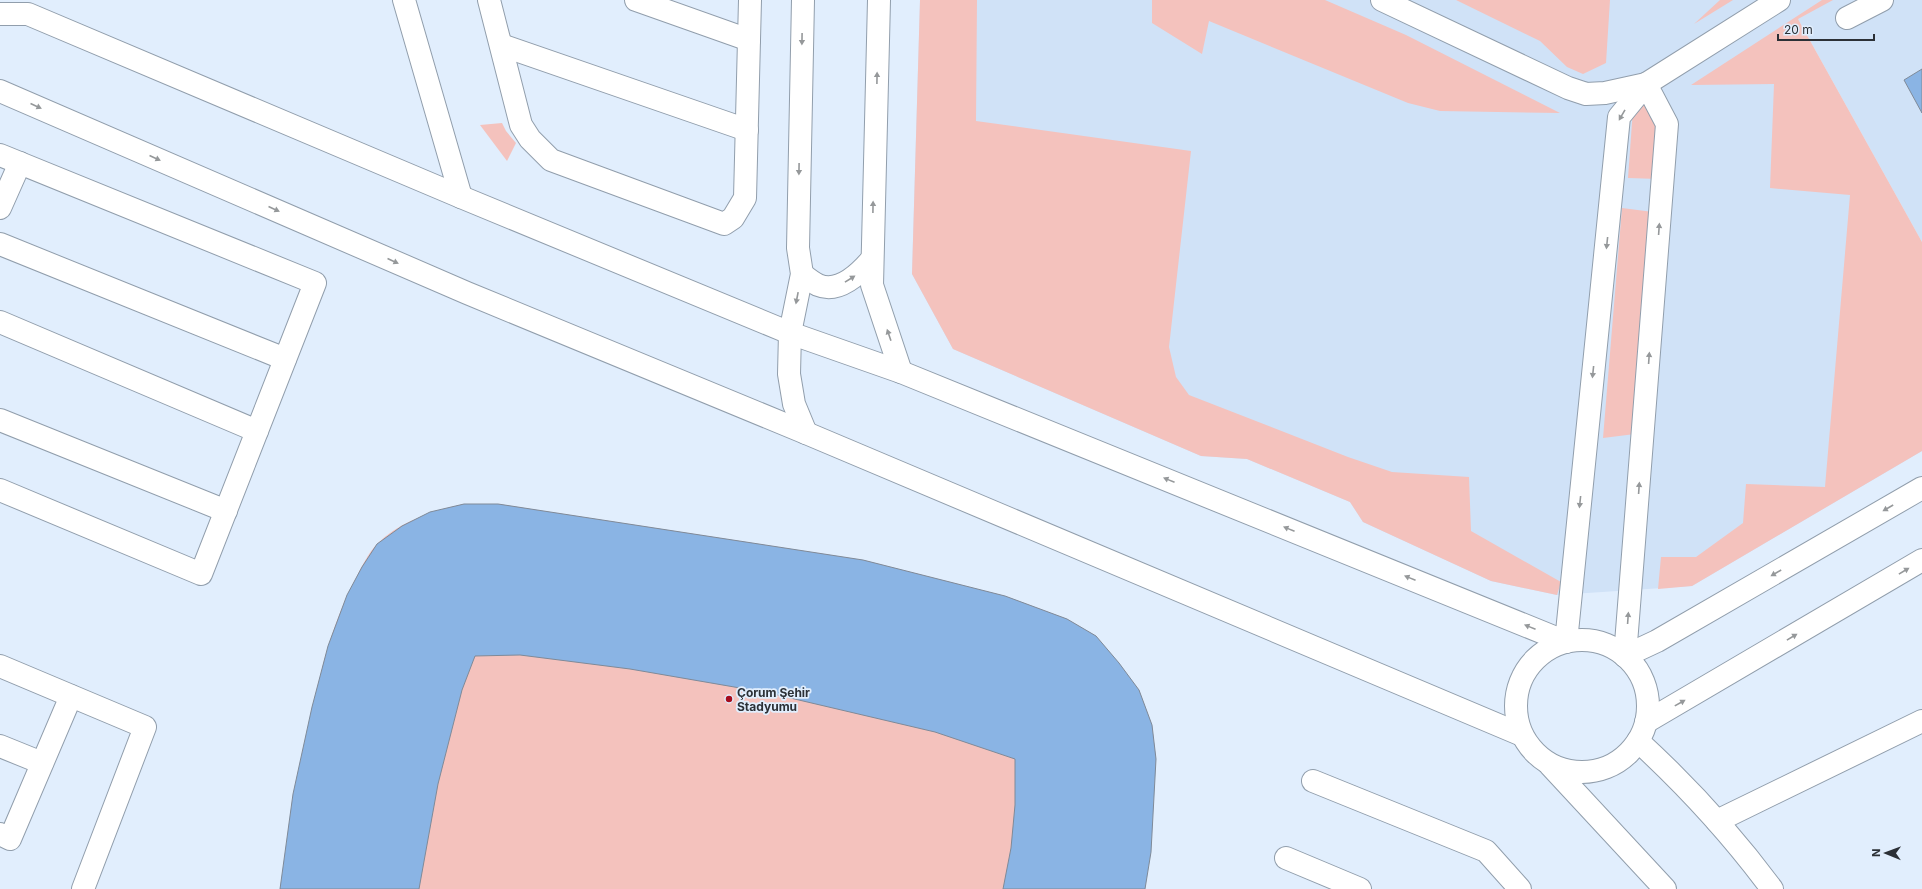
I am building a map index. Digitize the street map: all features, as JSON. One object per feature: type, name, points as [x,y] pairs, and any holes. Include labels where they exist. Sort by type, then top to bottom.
[{"type":"street","points":[[404,0],[461,197]]},
{"type":"street","points":[[489,0],[521,125],[535,144],[551,160],[724,224],[733,218],[745,198],[750,0]]},
{"type":"street","points":[[636,0],[749,40]]},
{"type":"street","points":[[803,0],[798,248],[802,274],[790,333],[789,374],[794,404],[806,433]]},
{"type":"street","points":[[878,0],[872,285],[901,372]]},
{"type":"street","points":[[1382,0],[1568,88],[1586,94],[1605,93],[1646,84]]},
{"type":"street","points":[[1566,642],[1619,117],[1646,84],[1779,0]]},
{"type":"street","points":[[1847,18],[1882,0]]},
{"type":"street","points":[[0,3],[461,197],[790,333],[901,372],[1566,642]]},
{"type":"street","points":[[0,14],[28,14]]},
{"type":"street","points":[[501,45],[747,130]]},
{"type":"street","points":[[1625,656],[1667,124],[1646,84]]},
{"type":"street","points":[[0,91],[467,293],[806,433],[1522,735]]},
{"type":"street","points":[[0,155],[315,283],[201,574],[0,490]]},
{"type":"street","points":[[0,208],[20,163]]},
{"type":"street","points":[[0,244],[285,359]]},
{"type":"street","points":[[802,274],[819,285],[834,286],[848,281],[872,259]]},
{"type":"street","points":[[0,322],[257,431]]},
{"type":"street","points":[[0,420],[226,510]]},
{"type":"street","points":[[1625,656],[1657,641],[1922,488]]},
{"type":"street","points":[[1642,731],[1922,560]]},
{"type":"street","points":[[1549,764],[1568,771],[1588,772],[1608,767],[1625,756],[1642,731],[1648,704],[1644,686],[1637,670],[1625,656],[1608,645],[1587,640],[1566,642],[1548,649],[1533,661],[1522,678],[1516,696],[1516,716],[1522,735],[1534,752],[1549,764],[1665,889]]},
{"type":"street","points":[[0,666],[145,727],[83,889]]},
{"type":"street","points":[[0,834],[10,839],[71,696]]},
{"type":"street","points":[[1717,821],[1922,721]]},
{"type":"street","points":[[1642,731],[1772,889]]},
{"type":"street","points":[[0,746],[42,763]]},
{"type":"street","points":[[1313,781],[1486,851],[1520,889]]},
{"type":"street","points":[[1286,858],[1360,889]]},
{"type":"shaded area","points":[[920,0],[1922,0],[1922,242],[1798,19],[1922,300],[1922,451],[1692,586],[1557,595],[1491,581],[1363,522],[1350,502],[1247,459],[1201,456],[953,349],[912,274]]},
{"type":"shaded area","points":[[920,0],[977,0],[976,121],[1191,151],[1169,347],[1176,377],[1189,395],[1348,457],[1392,472],[1469,477],[1471,531],[1561,582],[1557,595],[1491,581],[1363,522],[1350,502],[1247,459],[1201,456],[953,349],[912,274]]},
{"type":"shaded area","points":[[1152,0],[1325,0],[1406,35],[1560,113],[1440,111],[1408,103],[1209,21],[1202,54],[1152,23]]},
{"type":"shaded area","points":[[1456,0],[1610,0],[1606,63],[1583,74],[1567,67],[1540,41]]},
{"type":"shaded area","points":[[1720,0],[1733,0],[1694,24]]},
{"type":"shaded area","points":[[1822,0],[1833,0],[1798,19],[1922,242],[1922,451],[1692,586],[1658,589],[1661,557],[1696,557],[1743,523],[1746,484],[1825,487],[1850,195],[1770,188],[1774,84],[1691,85]]},
{"type":"shaded area","points":[[1637,102],[1658,103],[1658,179],[1628,178],[1633,109]]},
{"type":"shaded area","points":[[502,123],[506,131],[516,143],[507,161],[480,125]]},
{"type":"shaded area","points":[[1622,208],[1653,212],[1635,434],[1603,438]]},
{"type":"shaded area","name":"Çorum Şehir Stadyumu","points":[[464,504],[498,504],[863,560],[1005,596],[1067,619],[1096,636],[1139,690],[1152,725],[1156,759],[1145,889],[280,889],[316,693],[328,647],[345,602],[368,556],[377,544],[386,536],[406,523],[418,518]]},
{"type":"building","points":[[1922,69],[1922,113],[1904,80]]},
{"type":"building","points":[[464,504],[498,504],[863,560],[1005,596],[1067,619],[1096,636],[1119,663],[1139,690],[1152,725],[1156,759],[1151,852],[1145,889],[1003,889],[1011,848],[1015,805],[1015,759],[935,732],[769,693],[630,669],[520,655],[475,656],[462,690],[438,784],[419,889],[280,889],[293,794],[312,707],[328,646],[347,595],[362,567],[377,544],[402,526],[430,512]]},
{"type":"place","name":"Çorum Şehir Stadyumu","points":[[729,699]]}]
